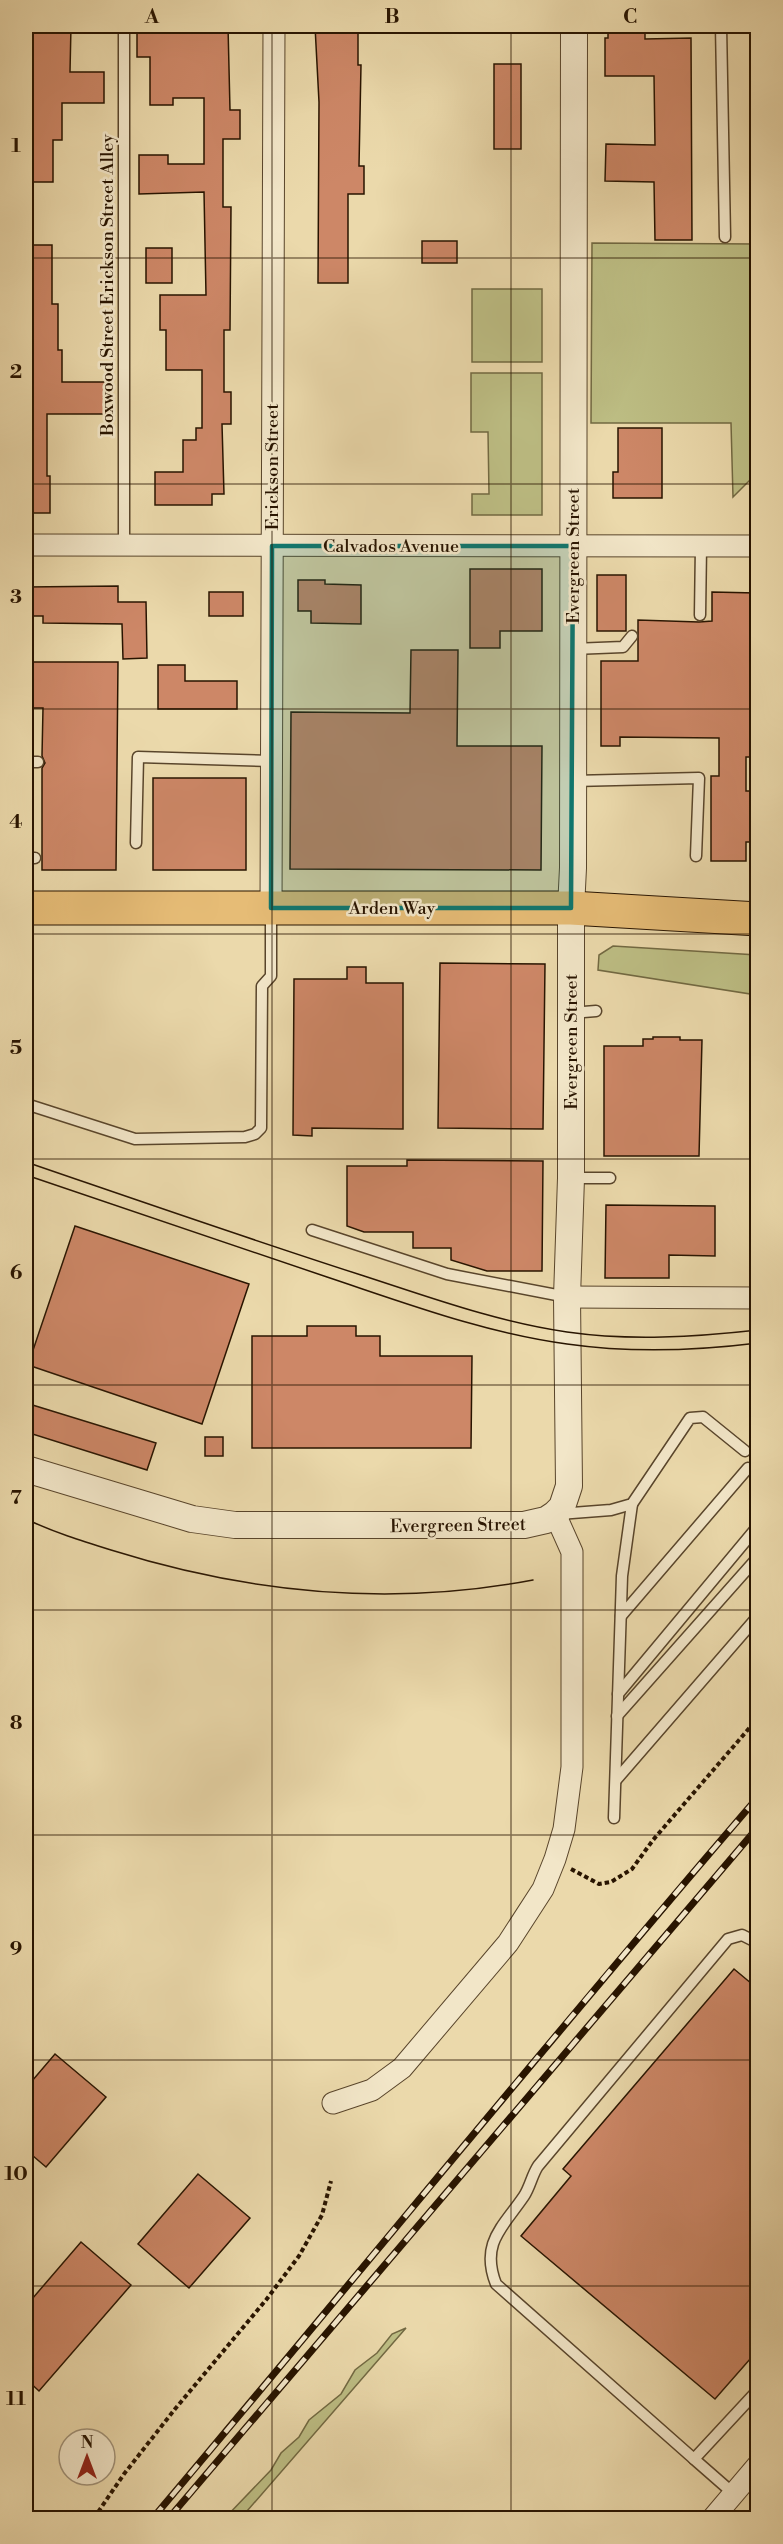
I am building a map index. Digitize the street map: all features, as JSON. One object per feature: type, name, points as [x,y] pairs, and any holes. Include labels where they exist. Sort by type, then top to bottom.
[{"type":"main road","name":"Arden Way","points":[[26,908],[571,908],[758,919]]},
{"type":"street","name":"Erickson Street","points":[[271,908],[273,26]]},
{"type":"street","name":"Evergreen Street","points":[[26,1469],[192,1519],[235,1525],[498,1526],[537,1523],[562,1508],[569,1486],[567,1297],[571,1178],[583,1012],[571,908],[574,26]]},
{"type":"street","name":"Calvados Avenue","points":[[26,545],[758,546]]},
{"type":"street","points":[[567,1297],[758,1299]]},
{"type":"street","points":[[333,2103],[372,2090],[402,2068],[515,1933],[543,1889],[555,1859],[569,1799],[572,1767],[572,1552],[555,1514]]},
{"type":"street","points":[[713,2518],[758,2465]]},
{"type":"lane","name":"Boxwood Street Erickson Street Alley","points":[[124,26],[124,545]]},
{"type":"lane","points":[[722,26],[725,237]]},
{"type":"lane","points":[[700,546],[700,615]]},
{"type":"lane","points":[[573,649],[623,647],[632,636]]},
{"type":"lane","points":[[136,843],[138,757],[271,761]]},
{"type":"lane","points":[[26,762],[38,762]]},
{"type":"lane","points":[[573,781],[699,778],[696,856]]},
{"type":"lane","points":[[26,1104],[135,1139],[244,1137],[255,1134],[261,1128],[262,986],[271,975],[271,908]]},
{"type":"lane","points":[[571,1178],[610,1178]]},
{"type":"lane","points":[[312,1230],[447,1274],[567,1297]]},
{"type":"lane","points":[[614,1818],[622,1576],[632,1504],[690,1418],[703,1417],[745,1451]]},
{"type":"lane","points":[[621,1616],[748,1468]]},
{"type":"lane","points":[[555,1514],[611,1510],[632,1504]]},
{"type":"lane","points":[[617,1694],[758,1526]]},
{"type":"lane","points":[[617,1716],[758,1557]]},
{"type":"lane","points":[[616,1780],[758,1616]]},
{"type":"lane","points":[[734,2494],[496,2284],[491,2272],[490,2254],[497,2232],[526,2193],[538,2166],[728,1939],[742,1935],[758,1943]]},
{"type":"lane","points":[[694,2459],[758,2391]]},
{"type":"path","points":[[555,1859],[600,1884],[611,1882],[632,1869],[653,1840],[758,1718]]},
{"type":"path","points":[[94,2518],[150,2442],[299,2256],[322,2215],[331,2181]]},
{"type":"highlighted area","points":[[272,546],[573,546],[571,908],[271,908]]},
{"type":"green space","points":[[592,243],[757,244],[757,473],[733,497],[731,423],[591,423]]},
{"type":"green space","points":[[472,289],[542,289],[542,362],[472,362]]},
{"type":"green space","points":[[471,373],[542,373],[542,515],[472,515],[472,494],[489,494],[488,432],[471,432]]},
{"type":"green space","points":[[613,946],[757,955],[757,995],[598,970],[599,955]]},
{"type":"green space","points":[[406,2328],[241,2518],[225,2518],[271,2470],[281,2453],[299,2437],[309,2420],[341,2394],[355,2370],[377,2353],[392,2334]]},
{"type":"building","points":[[26,26],[71,26],[70,72],[104,72],[104,103],[62,103],[62,140],[53,140],[53,182],[26,182]]},
{"type":"building","points":[[137,26],[228,26],[230,110],[240,110],[240,139],[223,139],[223,207],[231,207],[230,330],[224,330],[224,392],[231,392],[231,424],[222,424],[224,494],[212,494],[212,505],[155,505],[155,472],[183,472],[183,440],[196,440],[196,428],[202,428],[202,370],[166,370],[166,330],[160,330],[160,295],[206,295],[204,192],[139,194],[139,155],[168,155],[168,164],[204,164],[204,98],[173,98],[173,105],[150,105],[150,57],[137,57]]},
{"type":"building","points":[[315,26],[358,26],[358,65],[361,65],[359,166],[364,166],[364,194],[348,194],[348,283],[318,283],[319,102]]},
{"type":"building","points":[[608,26],[645,26],[645,39],[691,38],[692,240],[655,240],[654,182],[605,181],[606,144],[655,145],[654,76],[605,76],[605,38],[608,38]]},
{"type":"building","points":[[494,64],[521,64],[521,149],[494,149]]},
{"type":"building","points":[[422,241],[457,241],[457,263],[422,263]]},
{"type":"building","points":[[26,245],[52,245],[52,304],[58,304],[58,350],[62,350],[62,382],[109,382],[109,414],[47,414],[47,476],[50,476],[50,513],[26,513]]},
{"type":"building","points":[[146,248],[172,248],[172,283],[146,283]]},
{"type":"building","points":[[618,428],[662,428],[662,498],[613,498],[613,472],[618,472]]},
{"type":"building","points":[[470,569],[542,569],[542,631],[500,631],[500,648],[470,648]]},
{"type":"building","points":[[597,575],[626,575],[626,631],[597,631]]},
{"type":"building","points":[[298,580],[325,580],[325,584],[361,585],[361,624],[311,623],[311,611],[298,611]]},
{"type":"building","points":[[118,586],[118,602],[146,602],[147,658],[123,659],[122,624],[43,623],[43,616],[26,616],[26,587]]},
{"type":"building","points":[[209,592],[243,592],[243,616],[209,616]]},
{"type":"building","points":[[712,592],[756,593],[758,714],[754,714],[754,757],[746,757],[746,791],[758,791],[758,842],[746,842],[746,861],[711,861],[711,776],[719,776],[719,738],[620,737],[620,746],[601,746],[601,661],[638,661],[638,620],[712,621]]},
{"type":"building","points":[[411,650],[458,650],[457,746],[542,746],[541,870],[290,869],[291,712],[410,713]]},
{"type":"building","points":[[26,662],[118,662],[116,870],[42,870],[42,768],[45,763],[42,756],[43,708],[26,708]]},
{"type":"building","points":[[158,665],[185,665],[185,681],[237,681],[237,709],[158,709]]},
{"type":"building","points":[[153,778],[246,778],[246,870],[153,870]]},
{"type":"building","points":[[440,963],[545,964],[543,1129],[438,1128]]},
{"type":"building","points":[[347,967],[366,967],[366,983],[403,983],[403,1129],[312,1128],[312,1136],[293,1135],[294,979],[347,979]]},
{"type":"building","points":[[653,1037],[702,1040],[699,1156],[604,1156],[604,1046],[643,1046],[643,1039],[653,1039]]},
{"type":"building","points":[[407,1160],[543,1161],[542,1271],[487,1271],[451,1260],[451,1248],[413,1248],[413,1232],[364,1232],[347,1226],[347,1166],[407,1166]]},
{"type":"building","points":[[606,1205],[715,1206],[715,1256],[669,1255],[669,1278],[605,1278]]},
{"type":"building","points":[[75,1226],[249,1284],[202,1424],[28,1365]]},
{"type":"building","points":[[307,1326],[356,1326],[356,1336],[380,1336],[380,1356],[472,1356],[471,1448],[252,1448],[252,1336],[307,1336]]},
{"type":"building","points":[[26,1403],[156,1443],[147,1470],[26,1432]]},
{"type":"building","points":[[205,1437],[223,1437],[223,1456],[205,1456]]},
{"type":"building","points":[[734,1969],[758,1989],[758,2350],[715,2399],[521,2236],[571,2176],[563,2169]]},
{"type":"building","points":[[55,2054],[106,2097],[46,2167],[26,2150],[26,2088]]},
{"type":"building","points":[[198,2174],[250,2218],[189,2288],[138,2244]]},
{"type":"building","points":[[81,2242],[131,2285],[39,2391],[26,2379],[26,2306]]},
{"type":"tram line","points":[[26,1162],[438,1300],[541,1328],[591,1335],[639,1337],[710,1335],[758,1330]]},
{"type":"tram line","points":[[26,1175],[416,1307],[506,1333],[567,1344],[638,1350],[710,1348],[758,1343]]},
{"type":"tram line","points":[[26,1519],[78,1540],[163,1565],[267,1586],[373,1594],[426,1593],[533,1580]]},
{"type":"railway","points":[[153,2518],[605,1976],[758,1797]]},
{"type":"railway","points":[[169,2518],[758,1827]]}]
